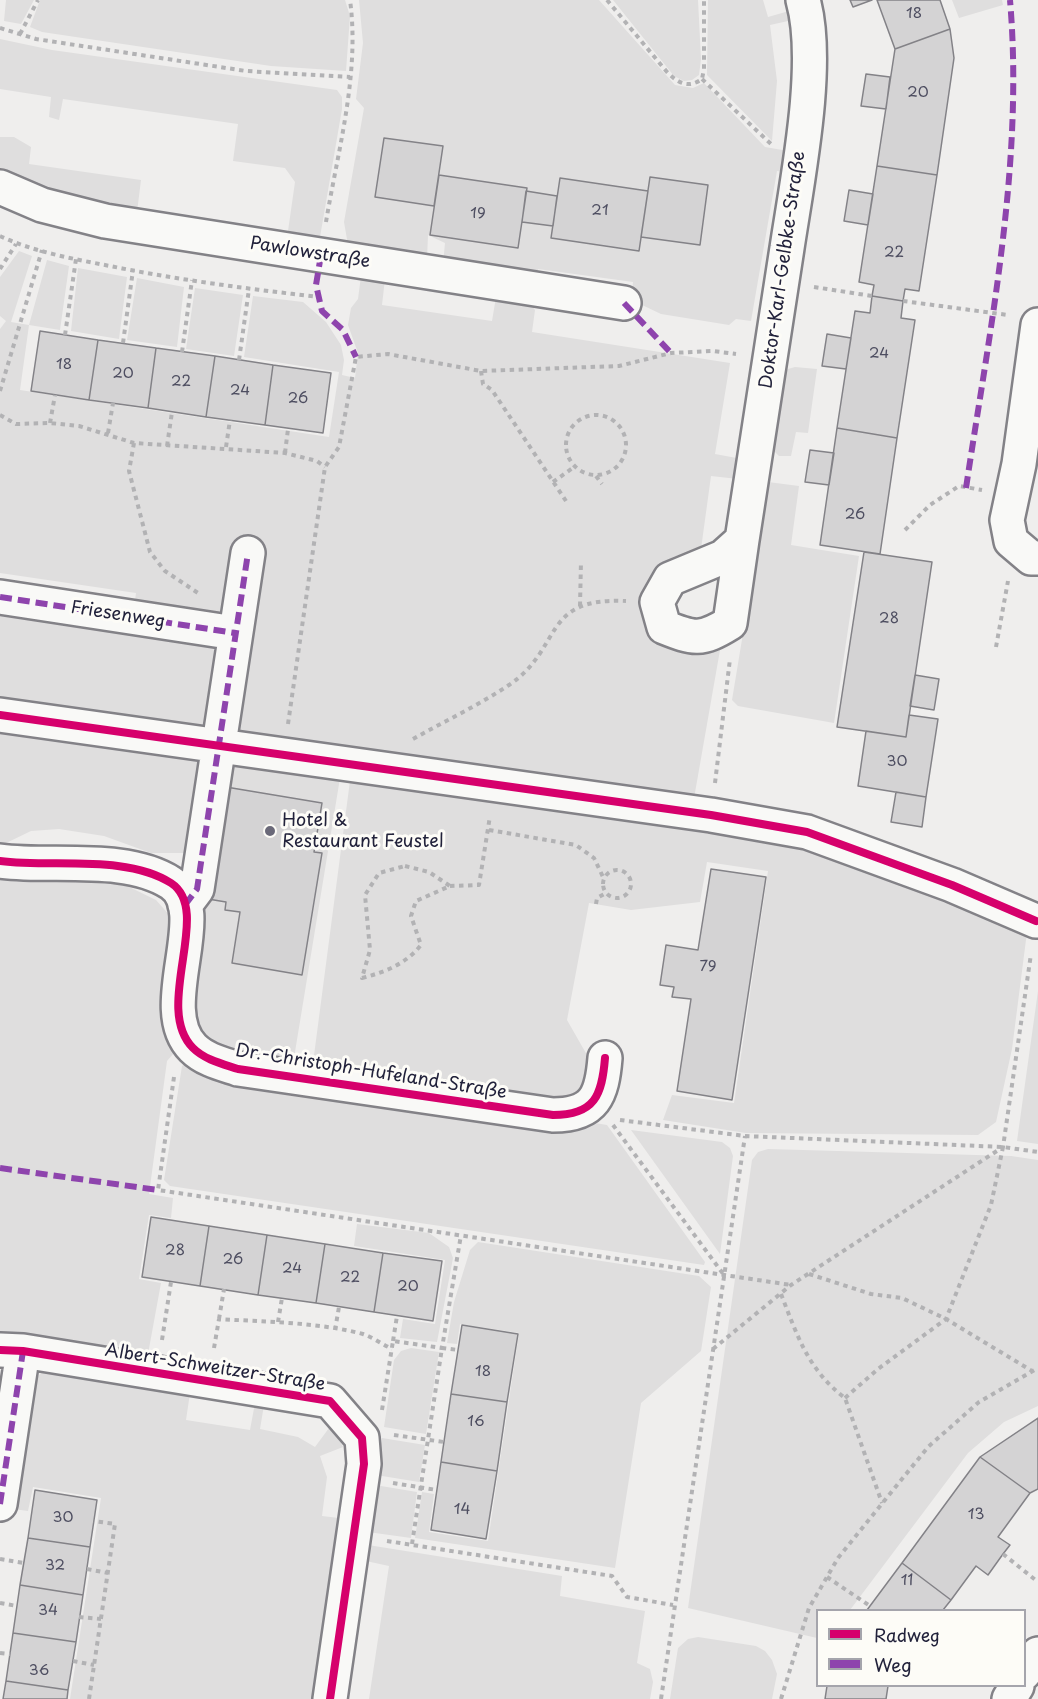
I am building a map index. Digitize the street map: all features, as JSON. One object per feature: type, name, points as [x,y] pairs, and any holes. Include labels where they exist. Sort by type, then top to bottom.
[{"type":"street","name":"Doktor-Karl-Gelbke-Straße","points":[[730,623],[800,149],[808,78],[807,18],[803,0]]},
{"type":"street","name":"Pawlowstraße","points":[[0,187],[42,205],[105,221],[624,303]]},
{"type":"street","points":[[1027,320],[1029,471],[1025,498],[1007,520],[1011,541],[1029,554]]},
{"type":"street","points":[[730,623],[710,635],[691,638],[664,627],[657,602],[669,579],[723,557],[742,540]]},
{"type":"street","points":[[185,905],[197,889],[219,744],[222,631],[248,553]]},
{"type":"street","name":"Friesenweg","points":[[0,597],[222,631]]},
{"type":"street","points":[[0,715],[711,815],[807,832],[952,885],[1036,921]]},
{"type":"street","points":[[0,861],[28,865],[118,866],[147,872],[173,884],[185,905],[186,938],[177,1000],[182,1028],[192,1047]]},
{"type":"street","name":"Dr.-Christoph-Hufeland-Straße","points":[[192,1047],[209,1059],[238,1069],[554,1115],[573,1115],[593,1103],[603,1085],[604,1058]]},
{"type":"street","points":[[0,1504],[12,1351]]},
{"type":"street","name":"Albert-Schweitzer-Straße","points":[[12,1351],[330,1401],[370,1435]]},
{"type":"street","points":[[330,1699],[370,1435]]},
{"type":"street","points":[[1026,1670],[1038,1654]]},
{"type":"path","points":[[20,34],[38,0]]},
{"type":"path","points":[[321,255],[350,77],[354,30],[350,0]]},
{"type":"path","points":[[607,0],[677,82],[695,84],[702,79],[704,69],[704,0]]},
{"type":"path","points":[[0,28],[20,34],[246,71],[350,77]]},
{"type":"path","points":[[702,79],[771,144],[800,149]]},
{"type":"path","points":[[0,236],[16,244],[133,270],[249,289],[319,297]]},
{"type":"path","points":[[0,269],[16,244]]},
{"type":"path","points":[[0,391],[42,250]]},
{"type":"path","points":[[65,335],[76,259]]},
{"type":"path","points":[[123,343],[133,270]]},
{"type":"path","points":[[182,352],[192,280]]},
{"type":"path","points":[[781,282],[872,296]]},
{"type":"path","points":[[239,360],[249,289]]},
{"type":"path","points":[[903,301],[1027,320]]},
{"type":"path","points":[[283,755],[325,467],[339,447],[356,357],[388,354],[481,371],[620,366],[671,353],[713,351],[770,360]]},
{"type":"path","points":[[481,371],[483,384],[492,390],[566,501]]},
{"type":"path","points":[[50,423],[55,395]]},
{"type":"path","points":[[108,433],[113,403]]},
{"type":"path","points":[[166,446],[172,412]]},
{"type":"path","points":[[0,415],[16,424],[50,423],[108,433],[134,443],[226,447],[285,453],[317,461],[325,467]]},
{"type":"path","points":[[590,416],[607,417],[617,424],[624,433],[627,445],[618,467],[608,474],[596,476],[585,474],[574,467],[565,446],[567,434],[574,424],[590,416]]},
{"type":"path","points":[[226,447],[230,420]]},
{"type":"path","points":[[285,453],[288,429]]},
{"type":"path","points":[[134,443],[129,471],[150,552],[165,571],[205,599],[222,631]]},
{"type":"path","points":[[554,482],[574,467]]},
{"type":"path","points":[[596,476],[603,484]]},
{"type":"path","points":[[905,530],[930,505],[959,486],[1025,498]]},
{"type":"path","points":[[996,647],[1008,577],[1029,554]]},
{"type":"path","points":[[580,606],[581,561]]},
{"type":"path","points":[[374,768],[394,749],[510,685],[539,658],[560,619],[580,606],[604,600],[657,602]]},
{"type":"path","points":[[711,815],[730,655],[730,623]]},
{"type":"path","points":[[450,886],[429,872],[405,866],[379,873],[365,895],[370,950],[362,978],[382,973],[411,957],[421,945],[411,916],[416,901],[450,886],[479,885],[494,786]]},
{"type":"path","points":[[489,830],[576,845],[594,858],[604,879],[606,893],[611,897],[625,896],[631,882],[621,871],[614,870],[604,879]]},
{"type":"path","points":[[596,904],[597,898],[606,893]]},
{"type":"path","points":[[845,1398],[878,1369],[946,1319],[991,1205],[1003,1147],[1036,921]]},
{"type":"path","points":[[192,1047],[176,1064],[158,1190],[791,1285]]},
{"type":"path","points":[[724,1275],[609,1118],[745,1136],[1003,1147],[1038,1152]]},
{"type":"path","points":[[661,1699],[673,1605],[745,1136]]},
{"type":"path","points":[[713,1349],[791,1285],[1003,1147]]},
{"type":"path","points":[[412,1544],[462,1235]]},
{"type":"path","points":[[809,1274],[871,1294],[902,1298],[946,1319],[1032,1371]]},
{"type":"path","points":[[157,1373],[171,1282]]},
{"type":"path","points":[[209,1382],[224,1289]]},
{"type":"path","points":[[781,1294],[804,1353],[832,1388],[845,1398],[882,1504]]},
{"type":"path","points":[[278,1322],[282,1298]]},
{"type":"path","points":[[335,1330],[339,1307]]},
{"type":"path","points":[[397,1316],[392,1349],[370,1435],[444,1442]]},
{"type":"path","points":[[219,1319],[278,1322],[364,1335],[392,1349]]},
{"type":"path","points":[[393,1341],[458,1350]]},
{"type":"path","points":[[781,1699],[809,1608],[838,1558],[937,1440],[979,1402],[1038,1368]]},
{"type":"path","points":[[362,1478],[437,1490]]},
{"type":"path","points":[[89,1699],[115,1524],[94,1521]]},
{"type":"path","points":[[354,1536],[612,1576],[627,1597],[673,1605]]},
{"type":"path","points":[[1003,1554],[1038,1582]]},
{"type":"path","points":[[0,1559],[24,1563]]},
{"type":"path","points":[[87,1569],[108,1573]]},
{"type":"path","points":[[827,1577],[870,1606]]},
{"type":"path","points":[[0,1603],[17,1606]]},
{"type":"path","points":[[79,1617],[101,1619]]},
{"type":"path","points":[[0,1653],[10,1654]]},
{"type":"path","points":[[73,1661],[94,1665]]},
{"type":"shaded area","points":[[6,0],[34,0],[21,24],[4,21]]},
{"type":"shaded area","points":[[40,0],[345,0],[350,16],[346,71],[271,66],[42,32],[30,27]]},
{"type":"shaded area","points":[[359,0],[599,0],[675,85],[693,88],[704,83],[765,147],[794,152],[791,173],[777,171],[751,321],[736,319],[729,325],[661,314],[640,304],[632,291],[633,282],[538,269],[536,278],[443,264],[445,243],[428,235],[427,259],[348,245],[344,222],[364,108],[356,99],[363,43]]},
{"type":"shaded area","points":[[613,0],[698,0],[701,59],[699,75],[692,80],[684,81],[674,76]]},
{"type":"shaded area","points":[[708,0],[763,0],[768,17],[796,9],[797,19],[770,25],[777,81],[772,141],[707,75]]},
{"type":"shaded area","points":[[952,0],[1002,0],[1003,5],[959,18]]},
{"type":"shaded area","points":[[0,39],[52,50],[337,90],[342,97],[342,109],[320,237],[288,231],[295,182],[285,168],[233,161],[238,124],[63,99],[59,120],[49,117],[51,97],[0,89]]},
{"type":"shaded area","points":[[0,137],[14,137],[31,147],[29,164],[141,180],[137,212],[89,204],[0,174]]},
{"type":"shaded area","points":[[19,251],[32,256],[11,322],[29,325],[20,390],[329,437],[339,372],[244,357],[253,296],[303,302],[326,322],[341,345],[344,360],[342,375],[355,378],[358,353],[348,325],[351,308],[358,299],[361,276],[385,279],[382,305],[492,321],[496,297],[529,302],[535,310],[532,332],[730,363],[715,454],[742,459],[738,479],[711,476],[701,549],[673,557],[662,567],[685,651],[703,654],[720,650],[693,804],[838,854],[1027,932],[1012,1049],[996,1122],[978,1135],[746,1133],[663,1120],[672,1095],[734,1103],[768,871],[707,862],[700,902],[631,910],[589,903],[567,1020],[587,1055],[590,1079],[571,1104],[313,1063],[353,758],[230,737],[246,629],[134,609],[136,593],[0,573],[0,329],[6,321],[0,316],[0,277]]},
{"type":"shaded area","points":[[47,260],[69,266],[60,330],[29,325]]},
{"type":"shaded area","points":[[78,268],[127,277],[119,339],[71,331]]},
{"type":"shaded area","points":[[137,278],[184,287],[177,347],[127,340]]},
{"type":"shaded area","points":[[195,288],[243,295],[234,356],[186,349]]},
{"type":"shaded area","points":[[795,367],[817,369],[808,433],[796,432],[791,456],[779,456],[772,449],[782,375],[788,369]]},
{"type":"shaded area","points":[[768,482],[799,486],[791,545],[859,556],[834,723],[738,706],[732,700]]},
{"type":"shaded area","points":[[0,604],[218,641],[211,737],[4,707],[6,698],[0,697]]},
{"type":"shaded area","points":[[0,723],[203,751],[187,853],[151,853],[104,836],[59,829],[31,831],[0,846]]},
{"type":"shaded area","points":[[227,755],[341,772],[293,1064],[211,1051],[188,1019]]},
{"type":"shaded area","points":[[49,874],[121,883],[156,900],[172,918],[180,1046],[167,1061],[149,1194],[173,1198],[171,1218],[149,1215],[139,1279],[161,1283],[148,1354],[0,1331],[0,876]]},
{"type":"shaded area","points":[[1038,991],[1038,1144],[1017,1141]]},
{"type":"shaded area","points":[[194,1056],[607,1125],[705,1262],[704,1265],[170,1186],[164,1180],[182,1066]]},
{"type":"shaded area","points":[[631,1130],[722,1142],[730,1148],[733,1156],[720,1254]]},
{"type":"shaded area","points":[[768,1149],[1011,1156],[1038,1160],[1038,1406],[1004,1422],[968,1453],[851,1609],[816,1609],[816,1638],[688,1608],[752,1160],[758,1152]]},
{"type":"shaded area","points":[[357,1224],[429,1233],[449,1247],[453,1258],[437,1342],[400,1338],[403,1319],[435,1324],[445,1260],[354,1246]]},
{"type":"shaded area","points":[[478,1242],[699,1276],[711,1287],[701,1351],[641,1403],[615,1568],[415,1538],[422,1492],[434,1494],[429,1532],[488,1541],[519,1333],[460,1324],[457,1344],[447,1343],[454,1302],[470,1250]]},
{"type":"shaded area","points":[[411,1348],[439,1352],[426,1434],[384,1427],[394,1360],[401,1351]]},
{"type":"shaded area","points":[[45,1370],[190,1393],[186,1420],[250,1430],[255,1403],[264,1405],[260,1429],[298,1437],[315,1447],[329,1428],[337,1434],[343,1447],[320,1456],[327,1477],[322,1516],[347,1519],[320,1699],[70,1699],[101,1498],[33,1487],[28,1511],[6,1508],[24,1388]]},
{"type":"shaded area","points":[[382,1438],[425,1445],[419,1482],[376,1475]]},
{"type":"shaded area","points":[[375,1485],[417,1492],[411,1538],[368,1532]]},
{"type":"shaded area","points":[[368,1545],[562,1576],[560,1596],[645,1611],[637,1663],[650,1669],[653,1682],[650,1699],[369,1699],[389,1566],[366,1561]]},
{"type":"shaded area","points":[[698,1637],[756,1646],[765,1651],[772,1660],[777,1674],[772,1699],[670,1699],[678,1648],[688,1639]]},
{"type":"building","points":[[850,0],[872,0],[853,7]]},
{"type":"building","points":[[877,0],[940,0],[950,29],[895,49]]},
{"type":"building","points":[[950,29],[954,58],[937,175],[877,166],[895,49]]},
{"type":"building","points":[[866,74],[890,77],[886,109],[861,106]]},
{"type":"building","points":[[384,138],[443,146],[434,206],[375,197]]},
{"type":"building","points":[[877,166],[937,175],[919,291],[905,289],[903,301],[872,296],[874,285],[859,282]]},
{"type":"building","points":[[439,175],[527,188],[518,248],[430,235]]},
{"type":"building","points":[[650,177],[708,185],[700,245],[641,237]]},
{"type":"building","points":[[560,178],[648,191],[639,251],[551,238]]},
{"type":"building","points":[[849,190],[873,194],[868,225],[844,221]]},
{"type":"building","points":[[526,191],[557,196],[553,226],[522,222]]},
{"type":"building","points":[[872,296],[903,301],[901,318],[915,320],[897,438],[837,428],[855,311],[870,313]]},
{"type":"building","points":[[40,331],[98,340],[89,400],[31,391]]},
{"type":"building","points":[[827,334],[851,338],[846,369],[822,366]]},
{"type":"building","points":[[98,340],[156,348],[148,408],[89,400]]},
{"type":"building","points":[[156,348],[215,356],[206,417],[148,408]]},
{"type":"building","points":[[215,356],[273,365],[265,425],[206,417]]},
{"type":"building","points":[[273,365],[331,373],[323,433],[265,425]]},
{"type":"building","points":[[837,428],[897,438],[880,554],[820,545]]},
{"type":"building","points":[[810,450],[834,453],[829,485],[805,482]]},
{"type":"building","points":[[864,552],[932,562],[906,737],[837,727]]},
{"type":"building","points":[[915,675],[939,679],[934,710],[910,706]]},
{"type":"building","points":[[909,715],[938,719],[926,797],[858,786],[866,731],[906,737]]},
{"type":"building","points":[[226,787],[322,803],[314,852],[322,853],[302,975],[232,963],[240,912],[225,910],[226,902],[208,899]]},
{"type":"building","points":[[896,792],[926,797],[922,827],[891,822]]},
{"type":"building","points":[[711,869],[766,877],[732,1100],[677,1091],[691,999],[672,997],[674,987],[660,985],[666,945],[698,950]]},
{"type":"building","points":[[151,1217],[209,1226],[200,1286],[142,1277]]},
{"type":"building","points":[[209,1226],[267,1235],[258,1295],[200,1286]]},
{"type":"building","points":[[267,1235],[325,1244],[316,1303],[258,1295]]},
{"type":"building","points":[[325,1244],[383,1253],[374,1312],[316,1303]]},
{"type":"building","points":[[383,1253],[442,1261],[433,1321],[374,1312]]},
{"type":"building","points":[[462,1325],[518,1334],[507,1402],[451,1394]]},
{"type":"building","points":[[451,1394],[507,1402],[497,1471],[441,1462]]},
{"type":"building","points":[[1038,1418],[1038,1489],[1030,1493],[980,1457]]},
{"type":"building","points":[[980,1457],[1030,1493],[998,1537],[1010,1545],[988,1575],[976,1566],[951,1600],[902,1563]]},
{"type":"building","points":[[441,1462],[497,1471],[486,1539],[431,1530]]},
{"type":"building","points":[[35,1490],[97,1500],[90,1547],[28,1538]]},
{"type":"building","points":[[28,1538],[90,1547],[83,1595],[20,1585]]},
{"type":"building","points":[[902,1563],[951,1600],[944,1609],[868,1609]]},
{"type":"building","points":[[20,1585],[83,1595],[76,1642],[13,1633]]},
{"type":"building","points":[[13,1633],[76,1642],[68,1690],[6,1681]]},
{"type":"building","points":[[6,1681],[68,1690],[67,1699],[3,1699]]},
{"type":"building","points":[[827,1687],[888,1687],[886,1699],[825,1699]]},
{"type":"marked path","points":[[966,488],[994,306],[1009,184],[1013,61],[1010,0]]},
{"type":"marked path","points":[[321,255],[316,285],[322,311],[343,330],[356,357]]},
{"type":"marked path","points":[[624,303],[671,353]]},
{"type":"marked path","points":[[185,905],[197,889],[248,553]]},
{"type":"marked path","points":[[0,597],[235,633]]},
{"type":"marked path","points":[[0,1168],[158,1190]]},
{"type":"marked path","points":[[0,1504],[23,1351]]},
{"type":"cycle path","points":[[0,715],[711,815],[807,832],[952,885],[1036,921]]},
{"type":"cycle path","points":[[0,861],[111,865],[133,868],[171,883],[183,896],[187,915],[179,985],[178,1009],[182,1030],[198,1052],[209,1059],[238,1069],[553,1115],[578,1111],[587,1107],[594,1100],[602,1083],[605,1058]]},
{"type":"cycle path","points":[[0,1350],[23,1351],[330,1401],[362,1438],[364,1464],[330,1699]]},
{"type":"place","name":"Hotel & Restaurant Feustel","points":[[270,831]]}]
